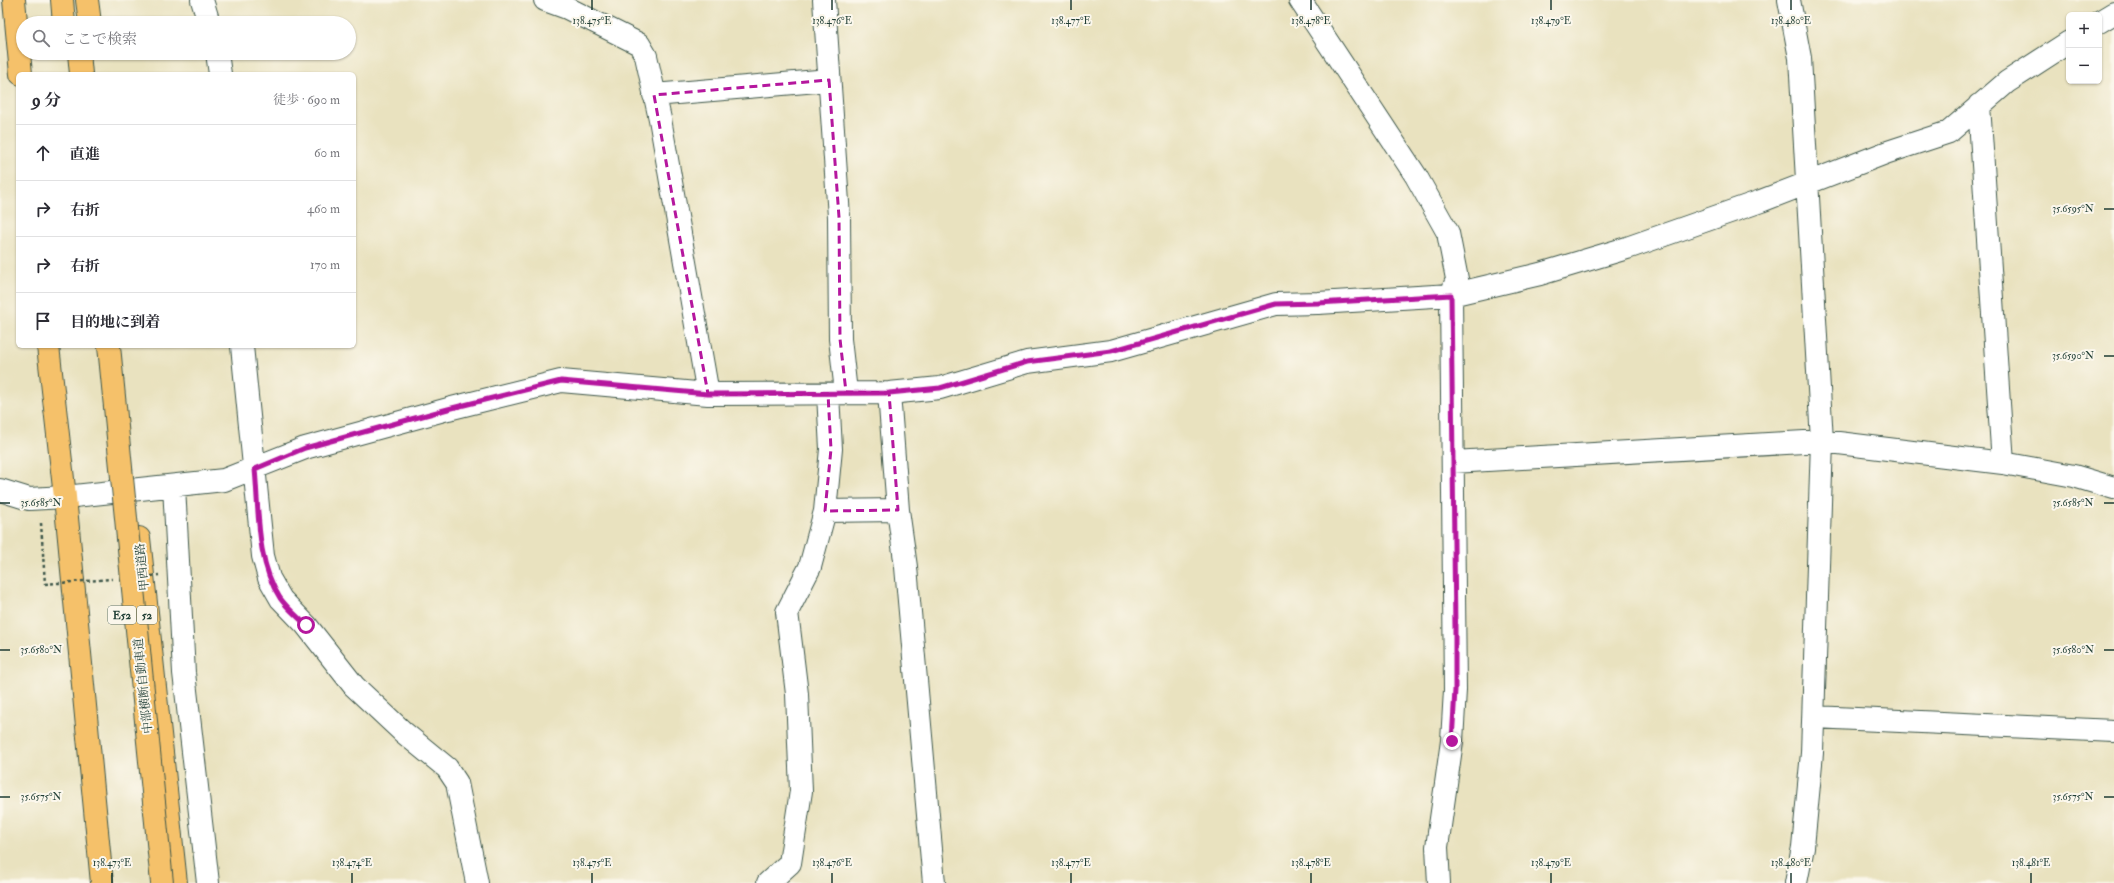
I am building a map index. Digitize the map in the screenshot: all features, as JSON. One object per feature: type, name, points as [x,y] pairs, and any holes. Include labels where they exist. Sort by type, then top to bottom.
[{"type":"highway","points":[[14,0],[16,21]]},
{"type":"highway","points":[[62,0],[63,16]]},
{"type":"highway","points":[[73,0],[75,16]]},
{"type":"highway","points":[[87,0],[89,16]]},
{"type":"highway","points":[[20,60],[21,72]]},
{"type":"highway","points":[[68,60],[69,72]]},
{"type":"highway","points":[[80,60],[81,72]]},
{"type":"highway","points":[[93,60],[94,72]]},
{"type":"highway","points":[[48,348],[65,497],[102,883]]},
{"type":"highway","name":"中部横断自動車道","points":[[95,348],[148,883]]},
{"type":"highway","name":"中部横断自動車道","points":[[109,348],[162,883]]},
{"type":"highway","name":"甲西道路","points":[[120,348],[133,488],[176,883]]},
{"type":"street","points":[[202,0],[207,16]]},
{"type":"street","points":[[545,0],[567,8],[639,44],[646,56],[708,394]]},
{"type":"street","points":[[768,883],[790,863],[801,791],[798,694],[787,612],[810,567],[825,511],[837,393],[840,339],[839,217],[824,0]]},
{"type":"street","points":[[1300,0],[1416,176],[1448,233],[1457,279],[1451,295],[1455,690],[1452,741],[1437,847],[1439,883]]},
{"type":"street","points":[[1789,0],[1800,58],[1822,441],[1812,753],[1804,831],[1796,883]]},
{"type":"street","points":[[2102,20],[2114,13]]},
{"type":"street","points":[[0,490],[29,499],[65,497],[133,488],[174,486],[224,480],[305,448],[448,409],[561,381],[708,394],[889,393],[940,388],[1027,362],[1111,351],[1276,304],[1451,295],[1540,274],[1627,248],[1888,152],[1949,132],[2007,82],[2066,44]]},
{"type":"street","points":[[218,60],[220,72]]},
{"type":"street","points":[[654,95],[829,80]]},
{"type":"street","points":[[1979,105],[2003,463]]},
{"type":"street","points":[[242,348],[263,556],[269,578],[281,599],[306,625],[354,686],[403,732],[447,768],[457,783],[477,883]]},
{"type":"street","points":[[889,393],[898,510],[906,567],[934,883]]},
{"type":"street","points":[[1453,462],[1822,441],[2003,463],[2074,476],[2114,488]]},
{"type":"street","points":[[174,486],[184,673],[208,883]]},
{"type":"street","points":[[825,511],[898,510]]},
{"type":"street","points":[[1814,718],[2114,731]]},
{"type":"path","points":[[41,524],[45,584],[114,579]]},
{"type":"path","points":[[144,576],[159,575]]},
{"type":"highlighted area","points":[[829,80],[839,217],[840,339],[846,392],[889,393],[898,510],[825,511],[831,449],[828,394],[708,394],[654,95]]},
{"type":"route","points":[[306,625],[281,599],[269,578],[263,556],[255,469],[305,448],[448,409],[561,381],[708,394],[828,394],[846,392],[889,393],[940,388],[1027,362],[1111,351],[1276,304],[1451,295],[1455,628],[1455,690],[1452,741]]}]
